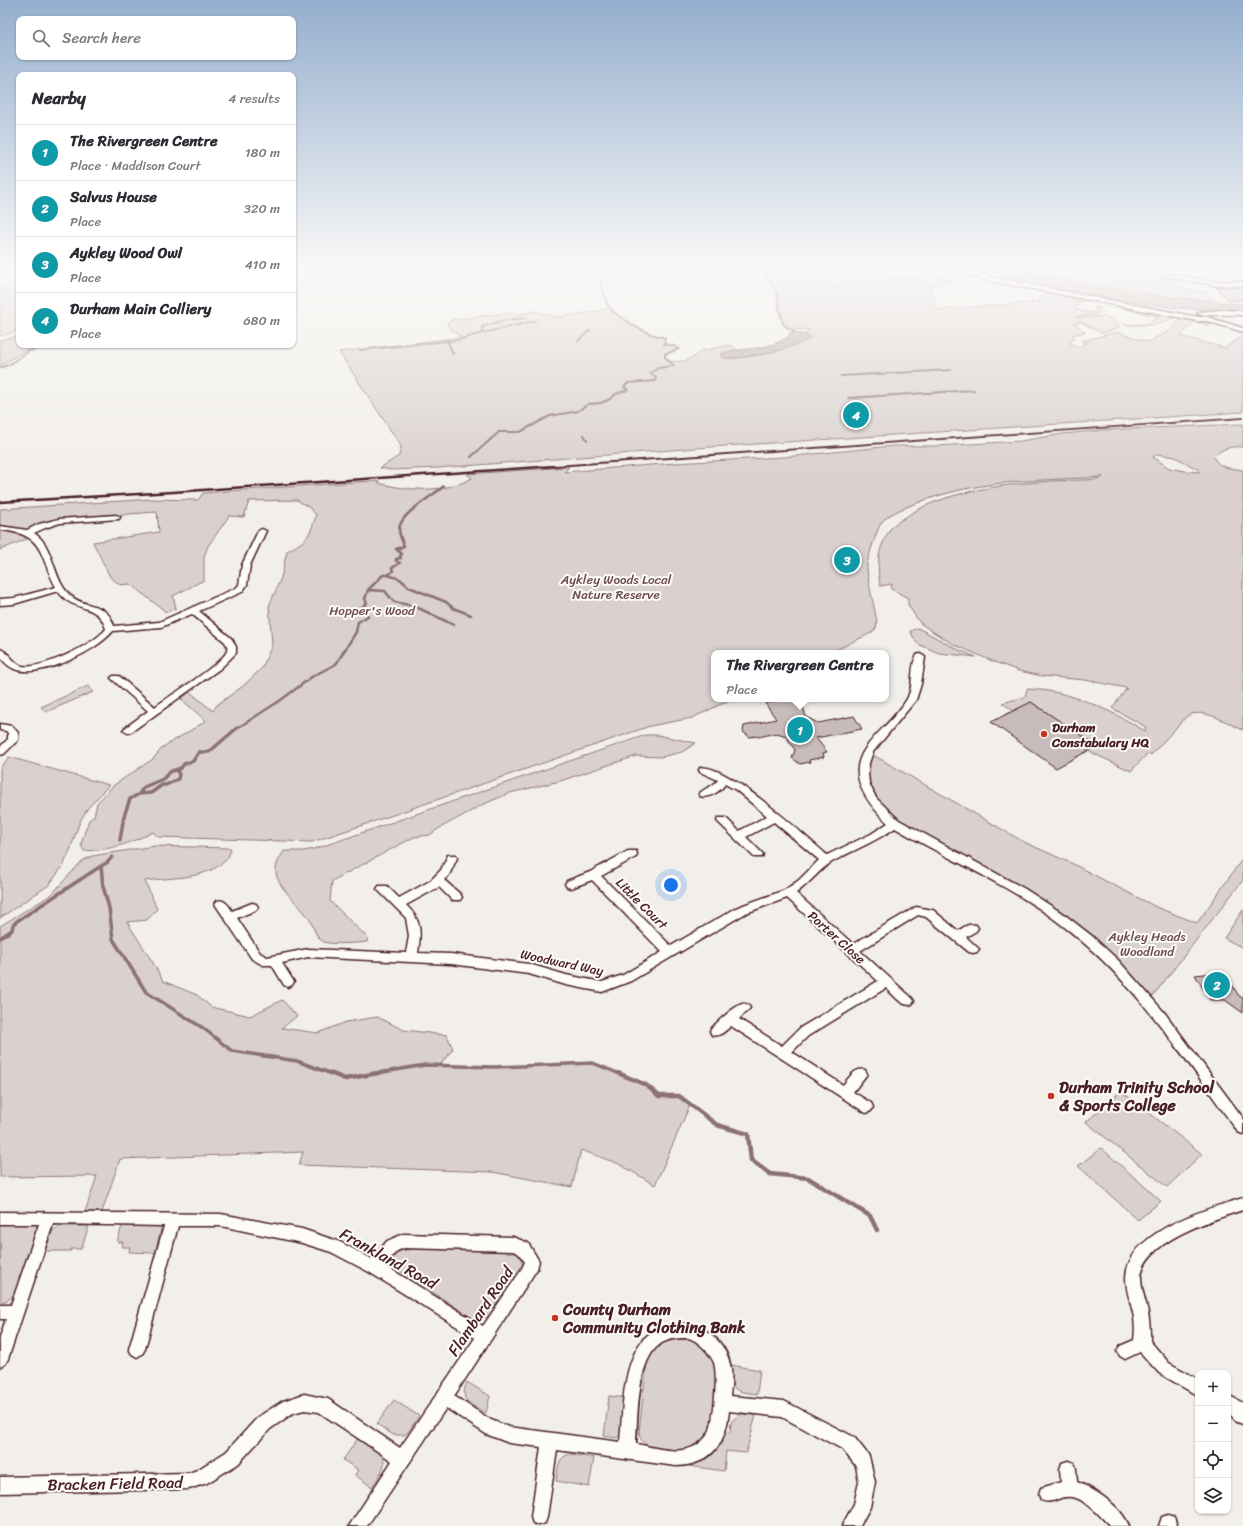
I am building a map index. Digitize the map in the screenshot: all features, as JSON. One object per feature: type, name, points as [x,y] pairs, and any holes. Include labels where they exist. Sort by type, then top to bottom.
[{"type":"street","points":[[28,533],[42,526],[59,521],[116,517]]},
{"type":"street","points":[[0,528],[28,533],[34,536],[40,542],[61,588],[68,599],[104,613],[108,618],[110,629]]},
{"type":"street","points":[[0,652],[14,665],[20,668],[36,668],[94,644],[103,638],[110,629],[161,624],[239,590],[243,585],[246,565],[262,530]]},
{"type":"street","points":[[0,602],[14,601],[61,588]]},
{"type":"street","points":[[128,730],[218,666],[231,653],[232,647],[230,641],[193,610]]},
{"type":"street","points":[[920,658],[918,663],[918,679],[911,700],[871,748],[863,765],[863,782],[870,798],[879,809],[895,823],[1033,900],[1061,918],[1114,962],[1142,993],[1243,1128]]},
{"type":"street","points":[[116,678],[154,712]]},
{"type":"street","points":[[0,727],[9,728],[13,733],[13,740],[0,752]]},
{"type":"street","points":[[704,770],[740,788],[826,860]]},
{"type":"street","points":[[704,794],[718,787],[724,779]]},
{"type":"street","points":[[738,836],[775,816]]},
{"type":"street","points":[[722,821],[758,854]]},
{"type":"street","name":"Woodward Way","points":[[221,904],[256,956],[267,962],[308,953],[451,959],[529,969],[566,980],[602,987],[627,978],[742,910],[789,893],[826,860],[875,836],[895,823]]},
{"type":"street","name":"Little Court","points":[[571,884],[594,875],[632,854]]},
{"type":"street","points":[[398,904],[434,884],[445,872],[452,858]]},
{"type":"street","name":"Little Court","points":[[594,875],[670,952]]},
{"type":"street","points":[[434,884],[441,883],[456,897]]},
{"type":"street","points":[[383,889],[411,916],[415,936],[411,957]]},
{"type":"street","name":"Porter Close","points":[[789,893],[908,1001]]},
{"type":"street","points":[[229,917],[252,907]]},
{"type":"street","points":[[852,950],[916,911],[929,913],[973,949]]},
{"type":"street","points":[[957,936],[972,928]]},
{"type":"street","points":[[275,961],[288,982]]},
{"type":"street","points":[[782,1053],[804,1032],[886,982]]},
{"type":"street","points":[[716,1031],[744,1008]]},
{"type":"street","points":[[730,1020],[866,1107]]},
{"type":"street","points":[[844,1093],[861,1074]]},
{"type":"street","points":[[1195,1387],[1183,1381],[1164,1368],[1142,1344],[1142,1320],[1134,1276],[1138,1262],[1151,1245],[1173,1231],[1210,1215],[1243,1204]]},
{"type":"street","name":"Frankland Road","points":[[0,1218],[221,1220],[302,1236],[335,1247],[374,1267],[485,1336]]},
{"type":"street","points":[[0,1359],[48,1218]]},
{"type":"street","points":[[137,1349],[173,1219]]},
{"type":"street","name":"Flambard Road","points":[[357,1526],[530,1269],[532,1261],[523,1248],[513,1244],[402,1241],[392,1246],[374,1267]]},
{"type":"street","points":[[0,1312],[16,1312]]},
{"type":"street","points":[[444,1398],[486,1426],[509,1435],[550,1442],[627,1450],[676,1458],[688,1458],[701,1452],[712,1443],[719,1430],[722,1403],[723,1368],[720,1359],[704,1338],[692,1332],[678,1331],[664,1333],[652,1340],[642,1353],[635,1377],[627,1450]]},
{"type":"street","points":[[1125,1351],[1142,1344]]},
{"type":"street","name":"Bracken Field Road","points":[[0,1485],[189,1481],[201,1477],[232,1458],[264,1423],[289,1407],[304,1402],[322,1405],[402,1458]]},
{"type":"street","points":[[722,1403],[784,1409],[848,1443],[863,1462],[867,1482],[862,1507],[850,1526]]},
{"type":"street","points":[[1231,1405],[1237,1408],[1243,1416]]},
{"type":"street","points":[[539,1518],[550,1442]]},
{"type":"street","points":[[1068,1469],[1069,1489]]},
{"type":"street","points":[[1047,1494],[1069,1489],[1083,1494],[1098,1502],[1121,1526]]},
{"type":"green space","points":[[16,337],[16,348],[35,348],[22,352],[0,366],[0,340]]},
{"type":"green space","points":[[459,337],[660,337],[665,338],[664,344],[674,346],[679,349],[665,355],[669,362],[684,361],[694,357],[700,351],[732,345],[737,351],[729,351],[729,359],[760,355],[781,350],[810,337],[1074,337],[1071,339],[1070,343],[1078,347],[1087,343],[1082,341],[1097,337],[1133,337],[1147,342],[1157,337],[1185,337],[1225,348],[1240,337],[1243,337],[1243,412],[710,447],[438,468],[391,470],[380,468],[399,456],[401,446],[339,352]]},
{"type":"green space","points":[[1243,424],[1243,447],[1227,448],[1214,457],[1222,466],[1243,470],[1243,730],[1223,720],[1201,713],[1187,716],[1151,755],[1148,753],[1131,771],[1088,751],[1097,746],[1031,702],[1014,711],[1002,703],[1025,697],[1027,689],[1059,693],[1089,702],[1145,731],[1146,727],[1112,708],[1127,688],[1085,680],[1042,676],[1019,671],[992,661],[953,644],[930,630],[920,623],[908,605],[908,598],[891,589],[892,584],[880,586],[878,563],[886,536],[895,524],[918,509],[955,495],[995,487],[1034,482],[1094,479],[1103,477],[1006,483],[959,490],[936,496],[891,514],[881,523],[867,563],[877,623],[873,632],[836,650],[711,650],[711,702],[726,702],[692,718],[650,726],[312,842],[158,837],[153,832],[136,840],[111,848],[84,851],[81,845],[83,837],[89,820],[94,816],[97,803],[114,785],[153,759],[163,747],[206,721],[181,699],[190,692],[213,711],[217,705],[243,686],[262,668],[272,645],[269,606],[281,578],[287,551],[306,538],[312,528],[316,515],[310,508],[297,500],[249,501],[244,517],[229,516],[208,546],[204,557],[204,580],[173,596],[176,608],[166,612],[130,584],[120,585],[110,577],[93,542],[159,532],[157,512],[128,514],[116,517],[59,521],[28,533],[34,536],[0,550],[0,509],[152,499],[198,500],[203,493],[355,482],[379,481],[379,483],[401,488],[426,489],[462,483],[472,478],[467,474],[569,467],[564,472],[675,463],[784,457],[893,446],[936,446],[1021,441],[1062,434],[1106,430]],"holes":[[[1157,454],[1175,457],[1199,470],[1199,472],[1169,468],[1153,457]]]},
{"type":"green space","points":[[918,628],[959,650],[976,657],[939,653],[920,645],[916,642],[910,631]]},
{"type":"green space","points":[[88,686],[93,692],[46,712],[41,707]]},
{"type":"green space","points":[[646,735],[657,735],[696,743],[682,752],[661,757],[636,756],[560,781],[510,793],[484,804],[438,829],[430,835],[414,837],[332,881],[330,901],[368,938],[367,942],[345,944],[328,943],[321,940],[306,914],[285,891],[278,879],[276,867],[284,851],[304,851],[318,848]]},
{"type":"green space","name":"Aykley Heads Woodland","points":[[868,752],[1024,842],[1071,863],[1156,907],[1197,923],[1243,858],[1243,880],[1149,1001],[1061,918],[914,834],[870,798],[863,765]]},
{"type":"green space","points":[[9,757],[109,785],[88,808],[80,821],[63,866],[49,885],[0,918],[0,768]]},
{"type":"green space","points":[[154,846],[231,848],[229,856],[226,860],[208,871],[188,876],[145,881],[157,909],[147,920],[127,922],[163,981],[197,995],[211,1007],[250,1016],[282,1000],[297,1016],[282,1028],[318,1033],[346,1022],[377,1017],[404,1030],[447,1035],[453,1049],[440,1065],[494,1067],[593,1063],[646,1085],[659,1096],[679,1096],[690,1105],[655,1185],[619,1164],[581,1150],[572,1187],[492,1172],[299,1165],[303,1152],[120,1159],[102,1212],[85,1212],[97,1176],[0,1177],[0,926],[51,895],[82,861],[92,856]]},
{"type":"green space","points":[[1243,910],[1243,948],[1224,938]]},
{"type":"green space","points":[[1121,1091],[1202,1154],[1167,1187],[1086,1122]]},
{"type":"green space","points":[[1101,1148],[1161,1201],[1138,1220],[1078,1166]]},
{"type":"green space","points":[[0,1222],[37,1222],[39,1224],[38,1232],[16,1292],[9,1299],[1,1303]]},
{"type":"green space","points":[[61,1226],[89,1226],[81,1249],[71,1249],[71,1251],[45,1251],[53,1230]]},
{"type":"green space","points":[[122,1226],[159,1226],[161,1229],[155,1253],[129,1252],[130,1247],[122,1247],[123,1242],[117,1242]]},
{"type":"green space","points":[[422,1248],[513,1251],[520,1255],[523,1267],[489,1316],[481,1319],[474,1319],[392,1266],[391,1262],[399,1251]]},
{"type":"green space","points":[[682,1336],[694,1340],[706,1347],[712,1354],[714,1360],[717,1389],[712,1428],[704,1442],[694,1448],[688,1450],[675,1450],[657,1448],[642,1442],[639,1432],[647,1360],[653,1350],[665,1340]]},
{"type":"green space","points":[[731,1365],[760,1370],[757,1394],[742,1392],[734,1388],[731,1380]]},
{"type":"green space","points":[[467,1382],[490,1396],[486,1413],[471,1405],[465,1398],[464,1394]]},
{"type":"green space","points":[[609,1396],[629,1398],[624,1433],[616,1438],[604,1436]]},
{"type":"green space","points":[[394,1400],[419,1416],[408,1432],[404,1435],[393,1435],[377,1424]]},
{"type":"green space","points":[[740,1414],[756,1415],[746,1453],[726,1451],[724,1471],[689,1466],[702,1462],[716,1451],[725,1434],[730,1433],[731,1422]]},
{"type":"green space","points":[[358,1438],[380,1453],[383,1458],[383,1469],[372,1487],[355,1475],[358,1470],[343,1460]]},
{"type":"green space","points":[[570,1454],[594,1458],[589,1487],[556,1481],[560,1461]]},
{"type":"shaded area","points":[[787,337],[811,337],[795,346],[769,353],[730,358],[722,358],[720,355],[730,351],[766,346]]},
{"type":"building","points":[[802,702],[806,717],[818,723],[854,716],[862,729],[816,738],[827,752],[823,753],[824,757],[809,760],[810,762],[800,764],[792,758],[795,750],[786,736],[777,733],[750,737],[743,732],[744,726],[776,719],[765,703]]},
{"type":"building","name":"Durham Constabulary HQ","points":[[1031,702],[1097,746],[1056,768],[991,722]]},
{"type":"building","points":[[1224,972],[1239,996],[1243,998],[1243,1013],[1225,1000],[1210,1000],[1195,975]]},
{"type":"waterway","points":[[447,341],[468,337]]},
{"type":"waterway","points":[[578,341],[582,337]]},
{"type":"waterway","points":[[471,457],[499,432],[520,432],[550,416],[578,411],[588,404],[601,403],[610,399],[616,394],[628,390],[624,387],[628,383],[655,381],[656,377],[650,373],[658,368],[674,366],[665,357],[665,354],[679,349],[674,346],[664,344],[665,338],[662,337]]},
{"type":"waterway","points":[[360,350],[447,341]]},
{"type":"waterway","points":[[447,341],[453,354]]},
{"type":"waterway","points":[[0,368],[10,364],[29,351],[42,348]]},
{"type":"waterway","points":[[841,376],[951,370]]},
{"type":"waterway","points":[[848,398],[974,390]]},
{"type":"waterway","points":[[584,435],[587,440]]},
{"type":"waterway","points":[[388,575],[393,571],[392,568],[400,563],[396,561],[396,559],[401,558],[400,556],[402,554],[396,549],[404,546],[399,530],[403,520],[413,509],[444,486]]},
{"type":"waterway","points":[[368,590],[383,575],[388,575]]},
{"type":"waterway","points":[[388,575],[400,579],[409,587],[446,602],[453,608],[471,615]]},
{"type":"waterway","points":[[236,729],[281,700],[313,676],[336,664],[356,632],[358,622],[368,616],[362,607],[367,603],[365,599],[368,590]]},
{"type":"waterway","points":[[368,590],[385,591],[394,602],[414,606],[454,625]]},
{"type":"waterway","points":[[139,794],[144,787],[163,779],[169,772],[181,768],[184,764],[193,761],[199,752],[209,752],[237,728]]},
{"type":"waterway","points":[[139,794],[151,793],[162,785],[166,785],[178,779],[179,774],[176,770]]},
{"type":"waterway","points":[[120,840],[124,816],[130,799],[139,794]]},
{"type":"waterway","points":[[101,866],[108,862],[112,857]]},
{"type":"waterway","points":[[0,938],[12,930],[13,925],[17,921],[101,866]]},
{"type":"waterway","points":[[101,866],[103,886],[109,908],[113,939],[146,992],[203,1028],[232,1051],[297,1061],[332,1074]]},
{"type":"waterway","points":[[372,1074],[425,1065],[494,1067],[593,1063],[620,1074]]},
{"type":"waterway","points":[[330,1073],[345,1079],[378,1073]]},
{"type":"waterway","points":[[618,1073],[646,1085],[659,1096],[679,1096],[717,1125],[748,1134],[751,1160],[770,1174],[808,1178],[870,1216],[877,1230]]},
{"type":"railway","points":[[541,467],[1243,418]]},
{"type":"railway","points":[[0,502],[556,466]]},
{"type":"place","name":"Durham Main Colliery","points":[[856,415]]},
{"type":"place","name":"Aykley Wood Owl","points":[[847,560]]},
{"type":"place","name":"The Rivergreen Centre","points":[[800,730]]},
{"type":"place","name":"Durham Constabulary HQ","points":[[1044,734]]},
{"type":"place","name":"Salvus House","points":[[1217,985]]},
{"type":"place","name":"Durham Trinity School & Sports College","points":[[1051,1096]]},
{"type":"place","name":"County Durham Community Clothing Bank","points":[[555,1318]]},
{"type":"park label","name":"Aykley Woods Local Nature Reserve","points":[[616,586]]},
{"type":"park label","name":"Hopper's Wood","points":[[372,610]]}]
